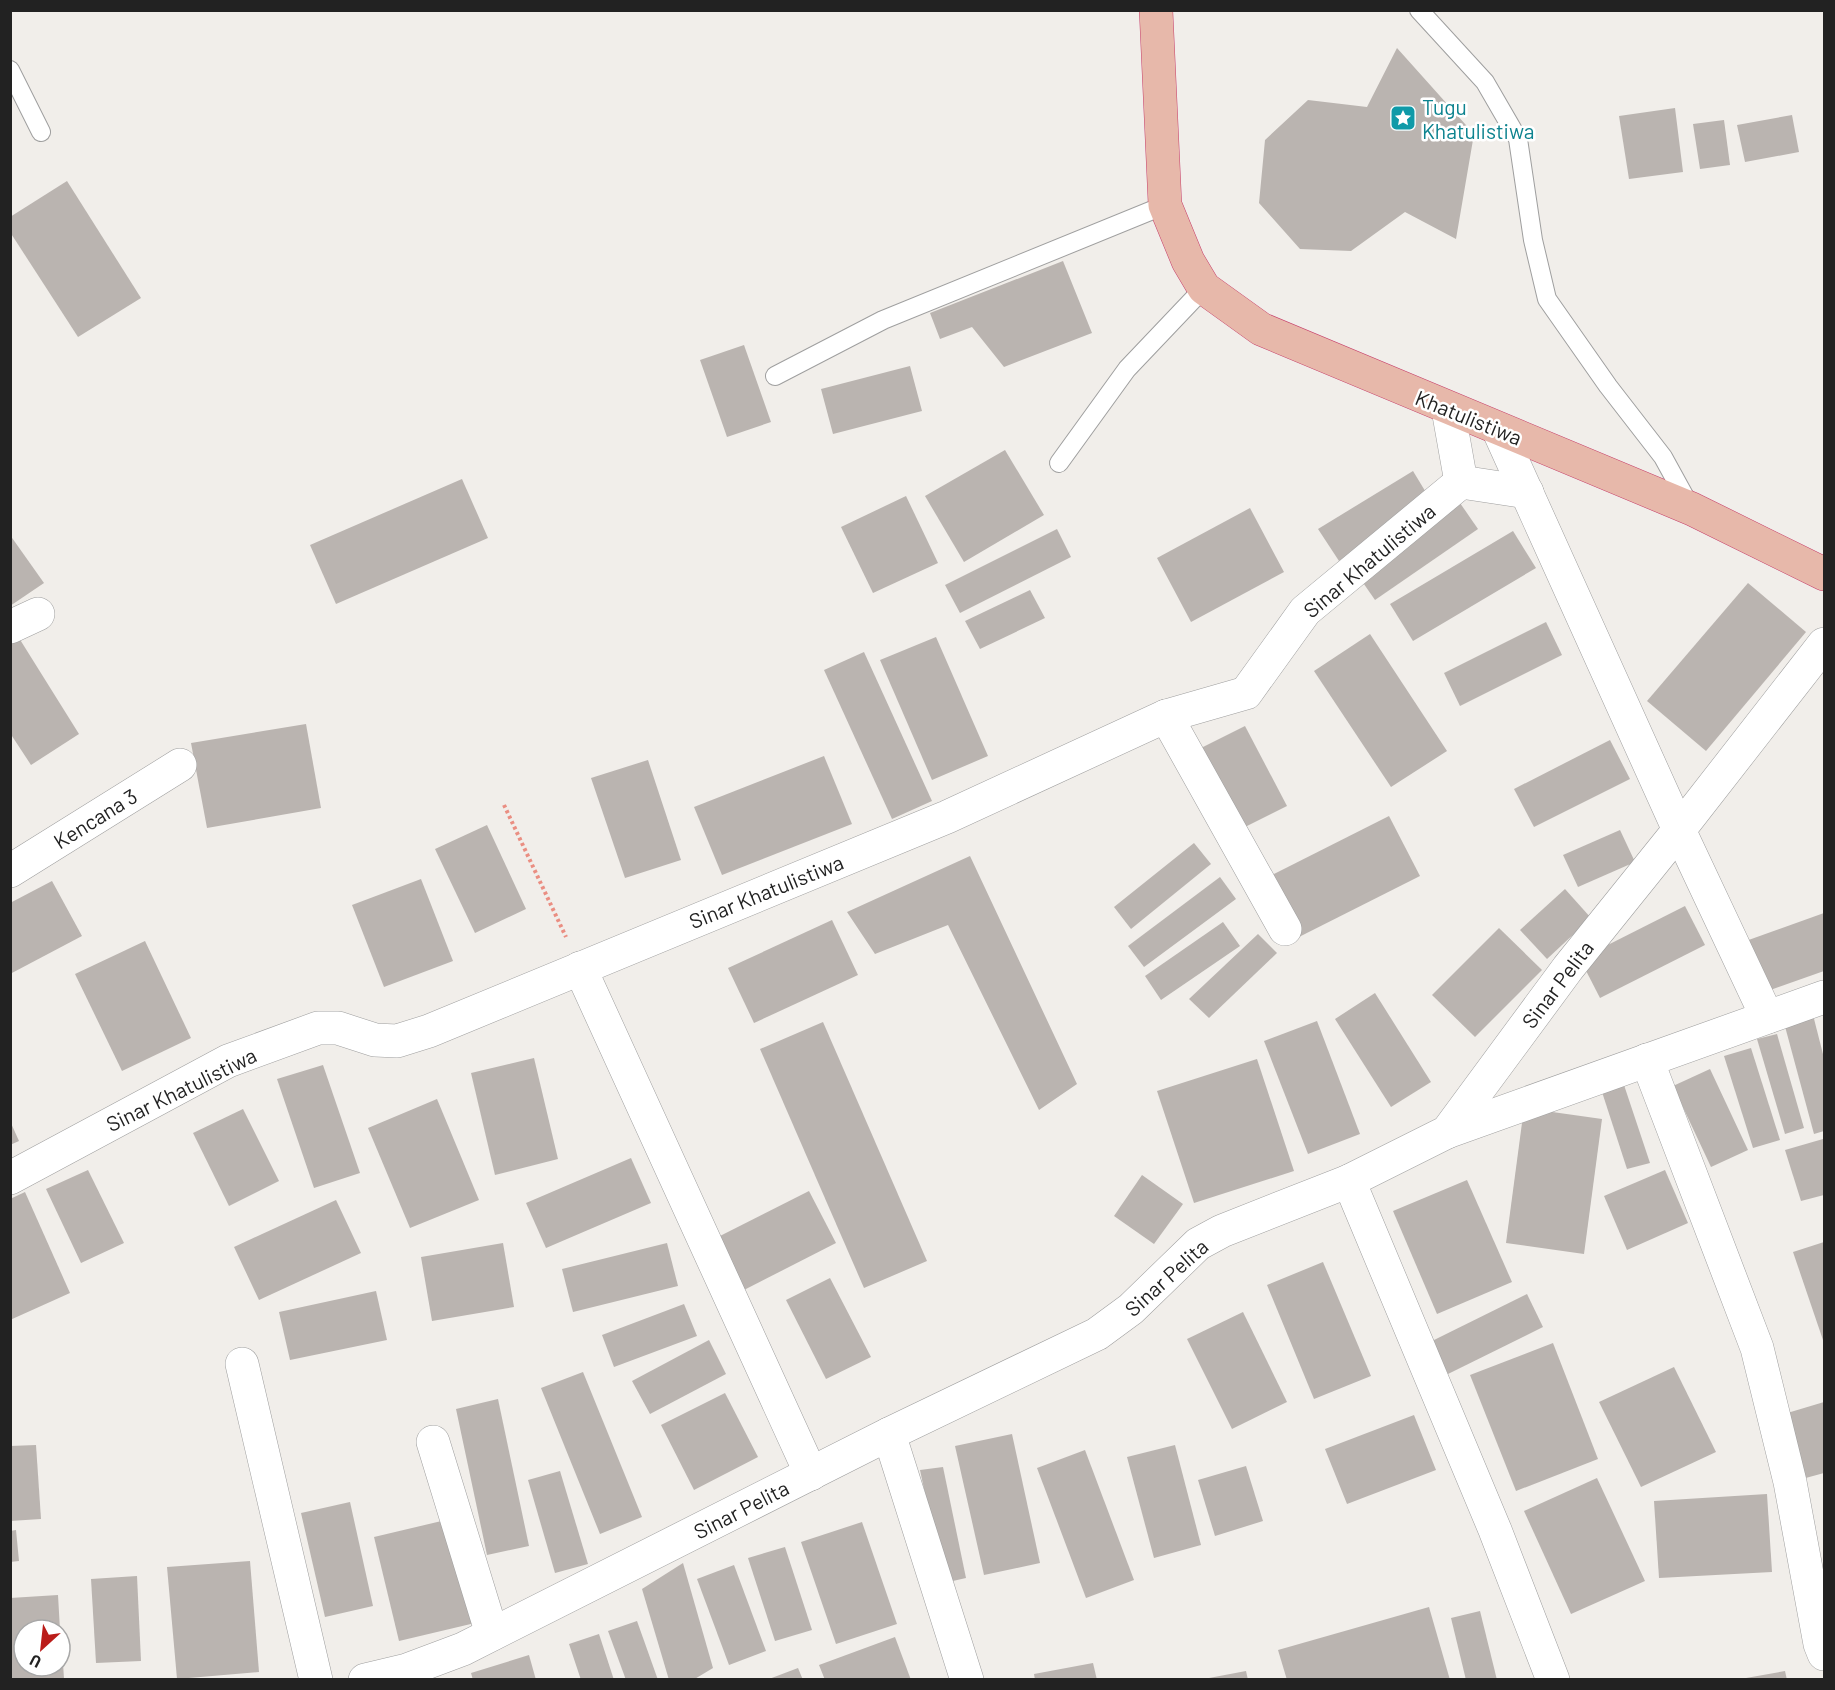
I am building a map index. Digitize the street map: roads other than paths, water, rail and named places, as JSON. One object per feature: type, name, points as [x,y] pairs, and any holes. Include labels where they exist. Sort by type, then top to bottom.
[{"type":"highway","name":"Khatulistiwa","points":[[1156,10],[1165,205],[1188,261],[1204,288],[1261,329],[1692,509],[1824,574]]},
{"type":"street","points":[[1448,409],[1461,482],[1527,492]]},
{"type":"street","points":[[1498,429],[1679,830],[1767,1017]]},
{"type":"street","name":"Sinar Khatulistiwa","points":[[10,1178],[238,1058],[318,1028],[338,1028],[375,1040],[397,1041],[429,1031],[947,817],[1166,716],[1246,693],[1305,611],[1461,482]]},
{"type":"street","name":"Sinar Pelita","points":[[365,1680],[407,1670],[463,1649],[889,1434],[1097,1335],[1131,1309],[1198,1244],[1222,1231],[1349,1181],[1447,1132],[1568,968],[1824,645]]},
{"type":"street","points":[[1166,716],[1285,929]]},
{"type":"street","name":"Kencana 3","points":[[10,871],[180,765]]},
{"type":"street","points":[[580,968],[812,1474]]},
{"type":"street","points":[[1447,1132],[1824,997]]},
{"type":"street","points":[[1647,1060],[1757,1348],[1790,1482],[1820,1644],[1824,1654]]},
{"type":"street","points":[[1349,1181],[1495,1530],[1553,1680]]},
{"type":"street","points":[[242,1364],[316,1680]]},
{"type":"street","points":[[889,1434],[967,1680]]},
{"type":"street","points":[[433,1442],[492,1634]]},
{"type":"lane","points":[[1419,10],[1485,82],[1518,139],[1533,240],[1547,299],[1608,386],[1663,457],[1692,509]]},
{"type":"lane","points":[[10,70],[41,132]]},
{"type":"lane","points":[[775,376],[883,320],[1165,205]]},
{"type":"lane","points":[[1059,463],[1127,369],[1204,288]]},
{"type":"place","name":"Tugu Khatulistiwa","points":[[1403,118]]}]
